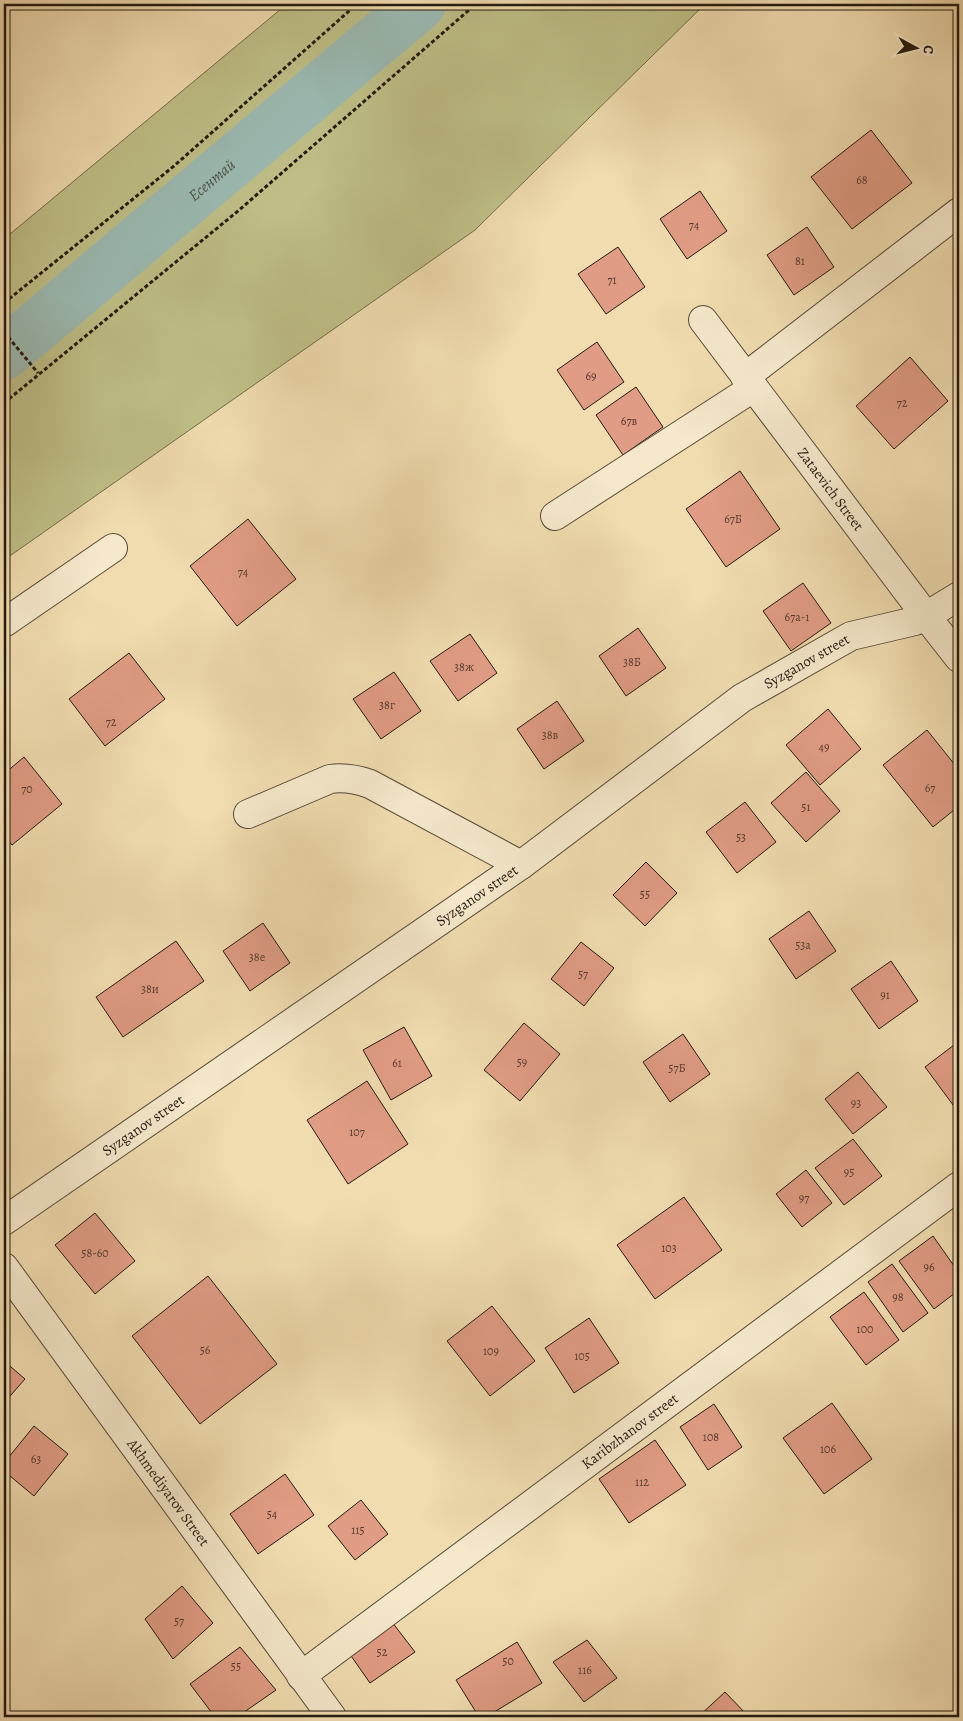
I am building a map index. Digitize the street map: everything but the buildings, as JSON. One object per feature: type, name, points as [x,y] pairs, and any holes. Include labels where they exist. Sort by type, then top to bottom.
[{"type":"street","points":[[555,516],[749,382],[959,212]]},
{"type":"street","name":"Zataevich Street","points":[[703,320],[959,658]]},
{"type":"street","points":[[4,623],[113,548]]},
{"type":"street","name":"Syzganov street","points":[[4,1220],[521,865],[742,698],[851,636],[915,621],[959,596]]},
{"type":"street","points":[[248,814],[330,779],[356,779],[370,784],[521,865]]},
{"type":"street","name":"Karibzhanov street","points":[[301,1676],[959,1186]]},
{"type":"street","name":"Akhmediyarov Street","points":[[4,1267],[332,1717]]},
{"type":"path","points":[[4,303],[174,166],[357,4]]},
{"type":"path","points":[[4,403],[38,373],[238,211],[476,4]]},
{"type":"path","points":[[4,332],[38,373]]},
{"type":"green space","points":[[287,4],[705,4],[475,230],[4,560],[4,239]]},
{"type":"waterway","name":"Есентай","points":[[4,354],[420,4]]}]
